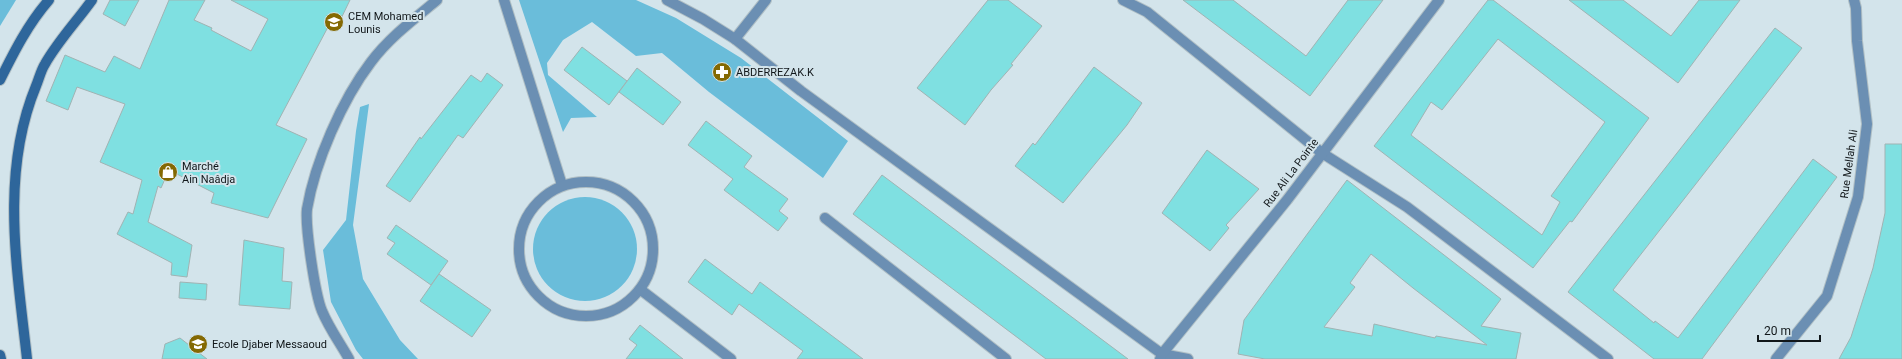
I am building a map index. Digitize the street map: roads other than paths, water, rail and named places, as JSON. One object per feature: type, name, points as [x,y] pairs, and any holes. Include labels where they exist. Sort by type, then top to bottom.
[{"type":"main road","points":[[0,80],[14,50],[40,10],[49,0]]},
{"type":"main road","points":[[27,359],[18,282],[13,198],[15,160],[26,111],[45,64],[92,0]]},
{"type":"main road","points":[[0,355],[1,359]]},
{"type":"street","points":[[348,359],[322,311],[311,259],[307,210],[320,162],[339,113],[371,62],[402,29],[437,0]]},
{"type":"street","points":[[504,0],[562,184]]},
{"type":"street","points":[[667,0],[703,19],[735,39],[801,91],[1161,356],[1188,359]]},
{"type":"street","points":[[735,39],[766,0]]},
{"type":"street","points":[[1123,0],[1147,12],[1322,153],[1407,207],[1608,359]]},
{"type":"street","name":"Rue Ali La Pointe","points":[[1161,356],[1287,200],[1439,0]]},
{"type":"street","name":"Rue Mellah Ali","points":[[1776,359],[1828,296],[1858,197],[1867,124],[1857,41],[1856,8],[1854,0]]},
{"type":"street","points":[[562,184],[604,184],[629,197],[643,212],[652,234],[653,255],[651,272],[641,290],[614,311],[587,316],[556,309],[540,298],[526,280],[520,260],[520,237],[525,220],[538,201],[562,184]]},
{"type":"street","points":[[825,218],[1006,359]]},
{"type":"street","points":[[641,290],[731,359]]},
{"type":"place","name":"CEM Mohamed Lounis","points":[[334,22]]},
{"type":"place","name":"ABDERREZAK.K","points":[[722,72]]},
{"type":"place","name":"Marché Ain Naâdja","points":[[168,172]]},
{"type":"place","name":"Ecole Djaber Messaoud","points":[[198,344]]}]
